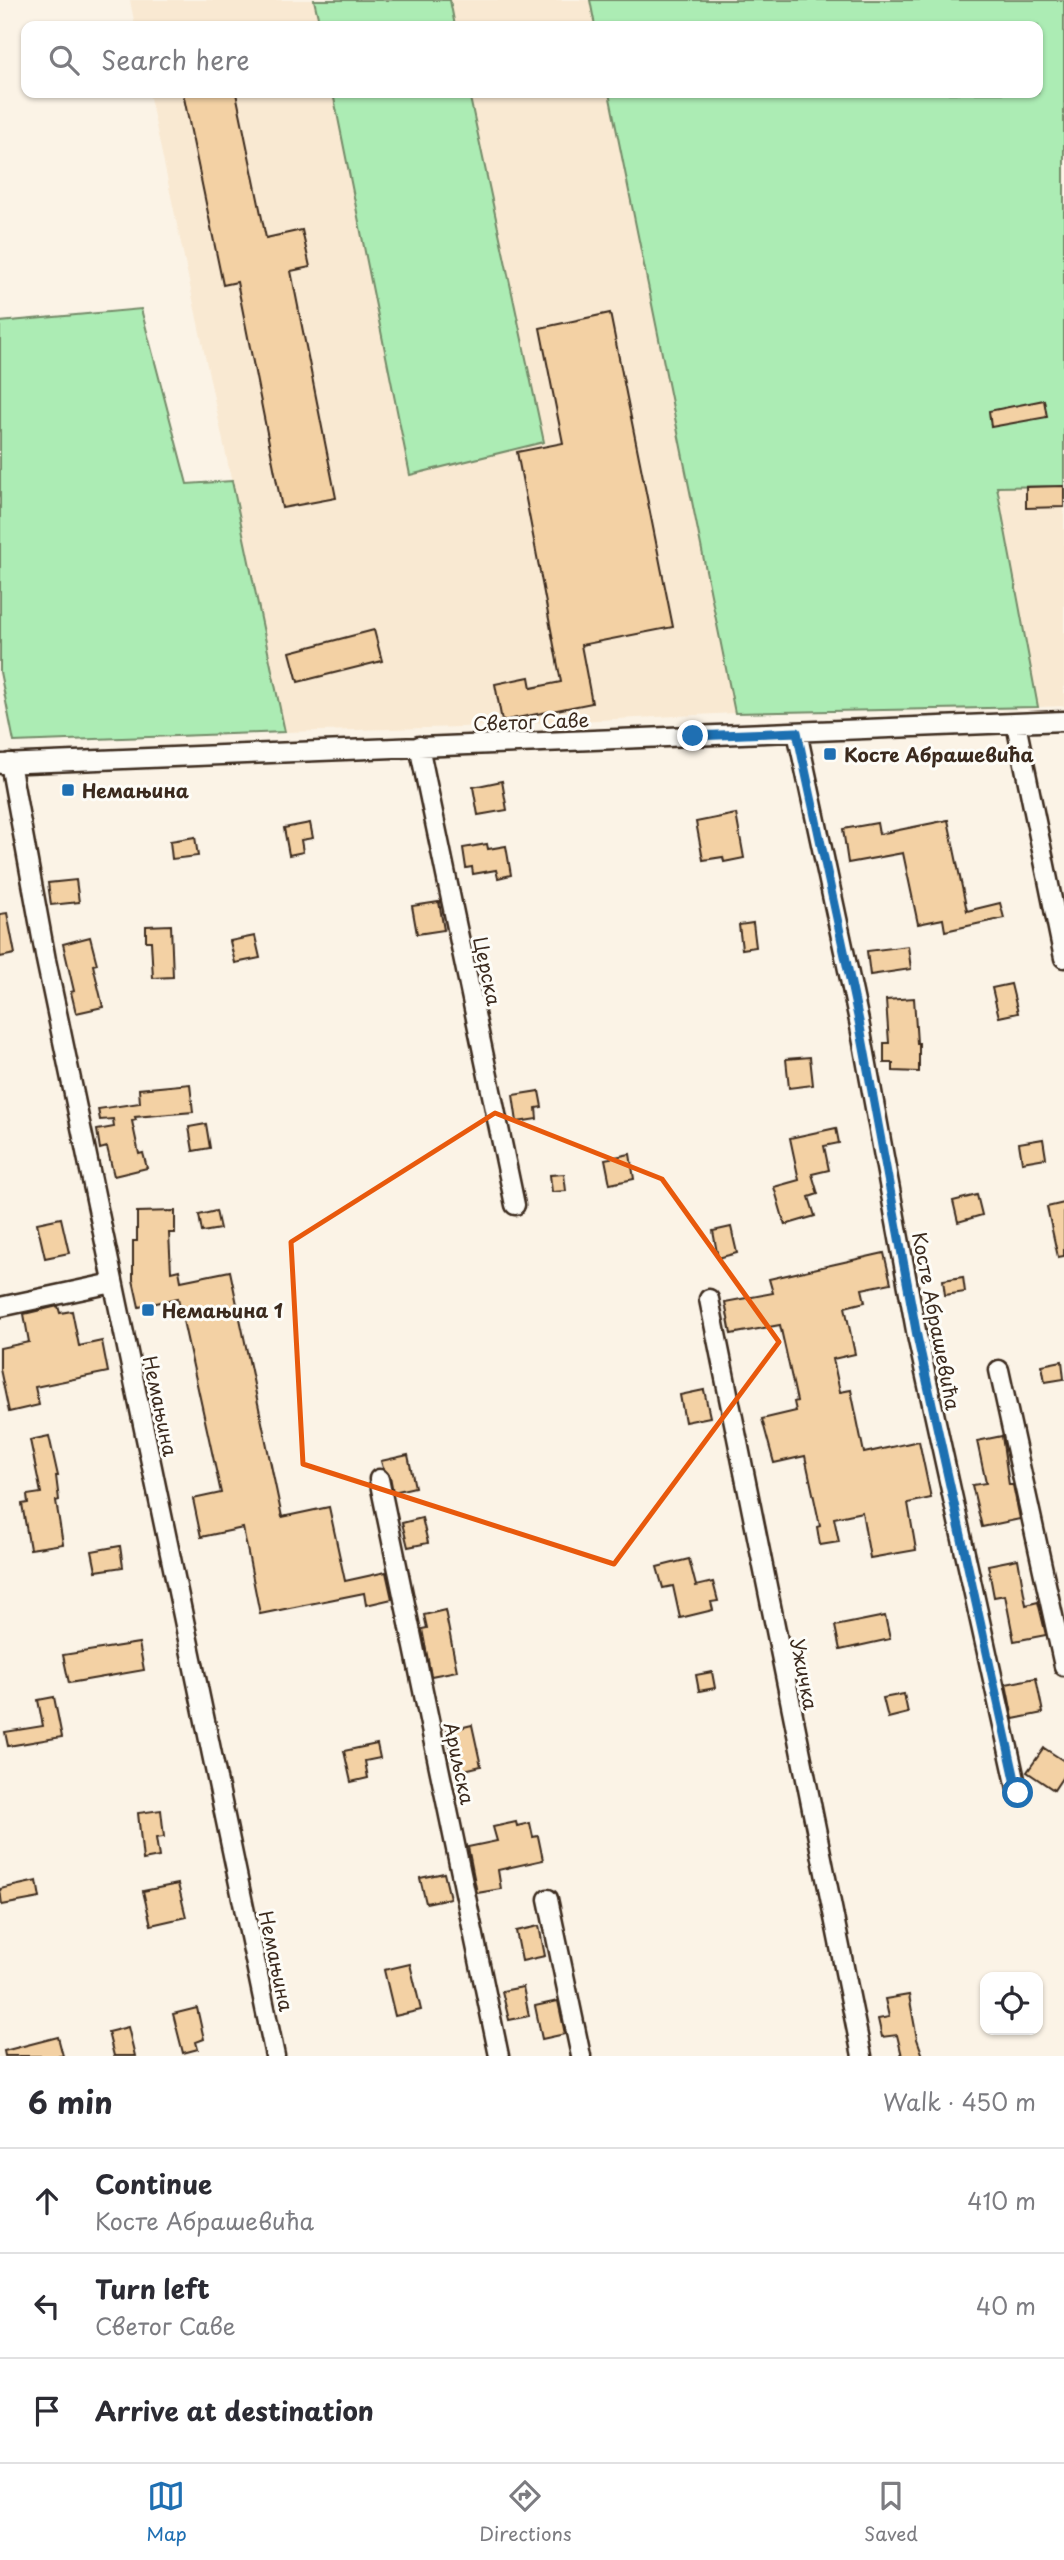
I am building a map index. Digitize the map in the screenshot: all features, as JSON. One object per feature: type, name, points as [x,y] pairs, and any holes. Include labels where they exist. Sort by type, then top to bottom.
[{"type":"street","name":"Светог Саве","points":[[5,764],[1064,721]]},
{"type":"street","points":[[1016,724],[1064,958]]},
{"type":"street","name":"Косте Абрашевића","points":[[797,732],[859,1021],[917,1336],[1018,1793]]},
{"type":"street","name":"Церска","points":[[419,746],[515,1205]]},
{"type":"street","name":"Немањина","points":[[5,764],[275,2056]]},
{"type":"street","points":[[0,1307],[113,1283]]},
{"type":"street","name":"Ужичка","points":[[709,1299],[862,2056]]},
{"type":"street","points":[[999,1370],[1064,1666]]},
{"type":"street","name":"Ариљска","points":[[379,1479],[499,2056]]},
{"type":"street","points":[[548,1899],[581,2056]]},
{"type":"highlighted area","points":[[495,1113],[662,1179],[779,1342],[614,1564],[303,1464],[291,1242]]},
{"type":"shaded area","points":[[130,0],[314,0],[319,21],[134,21]]},
{"type":"shaded area","points":[[450,0],[590,0],[594,21],[454,21]]},
{"type":"shaded area","points":[[150,98],[334,98],[411,475],[544,441],[470,98],[610,98],[735,713],[461,727],[285,732]]},
{"type":"shaded area","points":[[997,486],[1064,486],[1064,706],[1038,707]]},
{"type":"green space","points":[[314,0],[450,0],[454,21],[319,21]]},
{"type":"green space","points":[[590,0],[1064,0],[1064,486],[997,487],[1038,707],[735,713],[610,98],[1043,98],[1043,21],[594,21]]},
{"type":"green space","points":[[334,98],[470,98],[544,442],[410,475]]},
{"type":"green space","points":[[141,309],[187,484],[232,481],[285,732],[14,742],[0,672],[0,322]]},
{"type":"building","points":[[184,98],[237,98],[266,238],[302,230],[310,267],[291,271],[336,498],[282,508],[237,282],[223,285]]},
{"type":"building","points":[[610,313],[673,627],[581,645],[592,703],[502,721],[495,684],[529,677],[531,688],[561,682],[517,452],[563,443],[540,328]]},
{"type":"building","points":[[1044,400],[1047,417],[991,427],[989,411]]},
{"type":"building","points":[[1064,486],[1064,507],[1026,508],[1026,487]]},
{"type":"building","points":[[374,630],[382,661],[298,682],[290,652]]},
{"type":"building","points":[[502,781],[507,810],[478,815],[473,787]]},
{"type":"building","points":[[736,814],[744,858],[724,862],[723,857],[703,860],[696,822]]},
{"type":"building","points":[[948,820],[967,911],[1000,903],[1004,918],[945,931],[943,919],[918,924],[903,853],[848,863],[843,829],[877,823],[879,834]]},
{"type":"building","points":[[310,823],[313,838],[301,840],[303,852],[289,855],[284,828]]},
{"type":"building","points":[[195,837],[198,856],[172,859],[170,841]]},
{"type":"building","points":[[487,844],[488,849],[506,846],[511,875],[498,878],[496,870],[473,874],[472,867],[466,868],[463,848]]},
{"type":"building","points":[[76,880],[79,902],[51,905],[48,883]]},
{"type":"building","points":[[439,902],[444,930],[417,934],[412,906]]},
{"type":"building","points":[[7,913],[15,954],[0,957],[0,914]]},
{"type":"building","points":[[753,923],[756,947],[742,949],[739,925]]},
{"type":"building","points":[[171,925],[173,977],[153,978],[151,941],[146,941],[146,926]]},
{"type":"building","points":[[255,936],[260,958],[235,963],[230,941]]},
{"type":"building","points":[[90,937],[97,964],[93,965],[103,1007],[76,1013],[71,992],[74,991],[63,944]]},
{"type":"building","points":[[908,946],[911,969],[870,975],[867,951]]},
{"type":"building","points":[[1011,984],[1018,1013],[999,1017],[992,988]]},
{"type":"building","points":[[914,998],[919,1072],[893,1071],[893,1063],[884,1063],[884,1043],[889,1043],[886,1000]]},
{"type":"building","points":[[810,1057],[813,1085],[789,1088],[786,1059]]},
{"type":"building","points":[[190,1084],[193,1112],[135,1117],[136,1120],[132,1121],[139,1154],[143,1153],[147,1168],[114,1176],[107,1147],[100,1149],[97,1130],[114,1127],[113,1119],[100,1120],[98,1109],[140,1103],[139,1089]]},
{"type":"building","points":[[539,1091],[542,1107],[536,1108],[537,1119],[517,1122],[513,1095]]},
{"type":"building","points":[[206,1124],[210,1148],[193,1151],[189,1127]]},
{"type":"building","points":[[836,1128],[839,1143],[824,1146],[829,1170],[812,1174],[818,1194],[809,1197],[815,1216],[785,1225],[774,1187],[799,1180],[790,1138]]},
{"type":"building","points":[[1043,1139],[1046,1158],[1022,1162],[1019,1143]]},
{"type":"building","points":[[630,1154],[634,1179],[610,1184],[605,1159]]},
{"type":"building","points":[[564,1174],[566,1191],[552,1192],[550,1175]]},
{"type":"building","points":[[977,1195],[982,1215],[958,1222],[953,1201]]},
{"type":"building","points":[[1064,1203],[1064,1256],[1058,1257],[1047,1207]]},
{"type":"building","points":[[175,1211],[175,1233],[169,1233],[171,1272],[179,1270],[181,1281],[230,1271],[282,1517],[329,1507],[345,1581],[386,1572],[392,1599],[366,1605],[364,1593],[260,1614],[243,1528],[201,1537],[193,1499],[221,1493],[178,1298],[139,1307],[133,1280],[133,1241],[137,1241],[137,1212]]},
{"type":"building","points":[[216,1211],[220,1229],[202,1232],[199,1215]]},
{"type":"building","points":[[61,1218],[69,1253],[45,1258],[37,1223]]},
{"type":"building","points":[[731,1227],[737,1253],[718,1258],[713,1231]]},
{"type":"building","points":[[884,1253],[891,1283],[862,1289],[865,1302],[845,1307],[855,1354],[833,1359],[840,1392],[851,1390],[864,1453],[919,1441],[931,1498],[908,1503],[916,1550],[870,1558],[862,1512],[834,1518],[839,1542],[820,1545],[817,1527],[820,1526],[805,1456],[774,1463],[762,1419],[796,1411],[794,1402],[797,1401],[780,1325],[731,1334],[725,1302],[773,1293],[769,1279]]},
{"type":"building","points":[[963,1277],[965,1292],[945,1295],[943,1280]]},
{"type":"building","points":[[58,1306],[60,1313],[72,1311],[79,1346],[102,1341],[108,1372],[35,1387],[39,1405],[9,1412],[0,1369],[0,1348],[29,1342],[24,1314]]},
{"type":"building","points":[[1062,1361],[1064,1379],[1045,1382],[1042,1365]]},
{"type":"building","points":[[704,1390],[710,1417],[685,1422],[680,1395]]},
{"type":"building","points":[[49,1436],[58,1476],[59,1500],[56,1501],[63,1544],[30,1549],[22,1504],[28,1503],[27,1495],[41,1493],[30,1440]]},
{"type":"building","points":[[1002,1436],[1009,1485],[1013,1485],[1020,1519],[982,1527],[972,1485],[986,1483],[977,1441]]},
{"type":"building","points":[[408,1455],[415,1487],[393,1492],[390,1476],[381,1461]]},
{"type":"building","points":[[422,1518],[428,1543],[408,1547],[402,1523]]},
{"type":"building","points":[[120,1546],[123,1567],[96,1571],[92,1551]]},
{"type":"building","points":[[689,1559],[696,1586],[713,1582],[718,1601],[711,1602],[713,1610],[680,1618],[673,1586],[663,1588],[657,1567]]},
{"type":"building","points":[[1018,1559],[1026,1605],[1038,1602],[1046,1635],[1014,1641],[1005,1595],[994,1597],[988,1565]]},
{"type":"building","points":[[445,1610],[457,1671],[431,1676],[422,1629],[427,1628],[424,1615]]},
{"type":"building","points":[[885,1616],[890,1639],[840,1650],[835,1626]]},
{"type":"building","points":[[139,1643],[144,1670],[69,1683],[63,1655]]},
{"type":"building","points":[[712,1672],[715,1688],[699,1691],[696,1675]]},
{"type":"building","points":[[1036,1678],[1043,1713],[1013,1719],[1006,1684]]},
{"type":"building","points":[[904,1694],[908,1713],[888,1718],[883,1698]]},
{"type":"building","points":[[54,1697],[62,1737],[8,1746],[5,1732],[43,1726],[38,1700]]},
{"type":"building","points":[[472,1725],[481,1766],[456,1772],[447,1731]]},
{"type":"building","points":[[377,1744],[380,1758],[365,1761],[368,1778],[351,1782],[344,1751]]},
{"type":"building","points":[[1044,1748],[1064,1761],[1064,1775],[1054,1790],[1027,1772]]},
{"type":"building","points":[[161,1810],[164,1837],[156,1838],[159,1857],[143,1860],[138,1813]]},
{"type":"building","points":[[516,1822],[517,1826],[530,1823],[533,1837],[538,1836],[543,1860],[498,1870],[501,1889],[477,1893],[468,1847],[497,1841],[493,1827]]},
{"type":"building","points":[[444,1873],[450,1898],[426,1903],[420,1878]]},
{"type":"building","points":[[37,1881],[40,1898],[2,1905],[0,1889]]},
{"type":"building","points":[[178,1884],[186,1917],[151,1925],[143,1891]]},
{"type":"building","points":[[539,1926],[545,1956],[522,1961],[516,1931]]},
{"type":"building","points":[[410,1964],[421,2010],[395,2016],[384,1970]]},
{"type":"building","points":[[523,1987],[529,2016],[509,2020],[502,1991]]},
{"type":"building","points":[[909,1995],[923,2056],[902,2056],[897,2035],[882,2037],[878,2019],[889,2017],[885,1999]]},
{"type":"building","points":[[558,2001],[565,2034],[542,2039],[535,2006]]},
{"type":"building","points":[[197,2008],[204,2039],[196,2042],[198,2049],[183,2053],[173,2014]]},
{"type":"building","points":[[128,2027],[135,2056],[114,2056],[108,2032]]},
{"type":"building","points":[[58,2037],[63,2056],[5,2056],[4,2051]]},
{"type":"place","name":"Косте Абрашевића","points":[[830,754]]},
{"type":"place","name":"Немањина","points":[[68,790]]},
{"type":"place","name":"Немањина 1","points":[[148,1310]]},
{"type":"route","points":[[693,736],[797,732],[859,1021],[917,1336],[1018,1793]]}]
